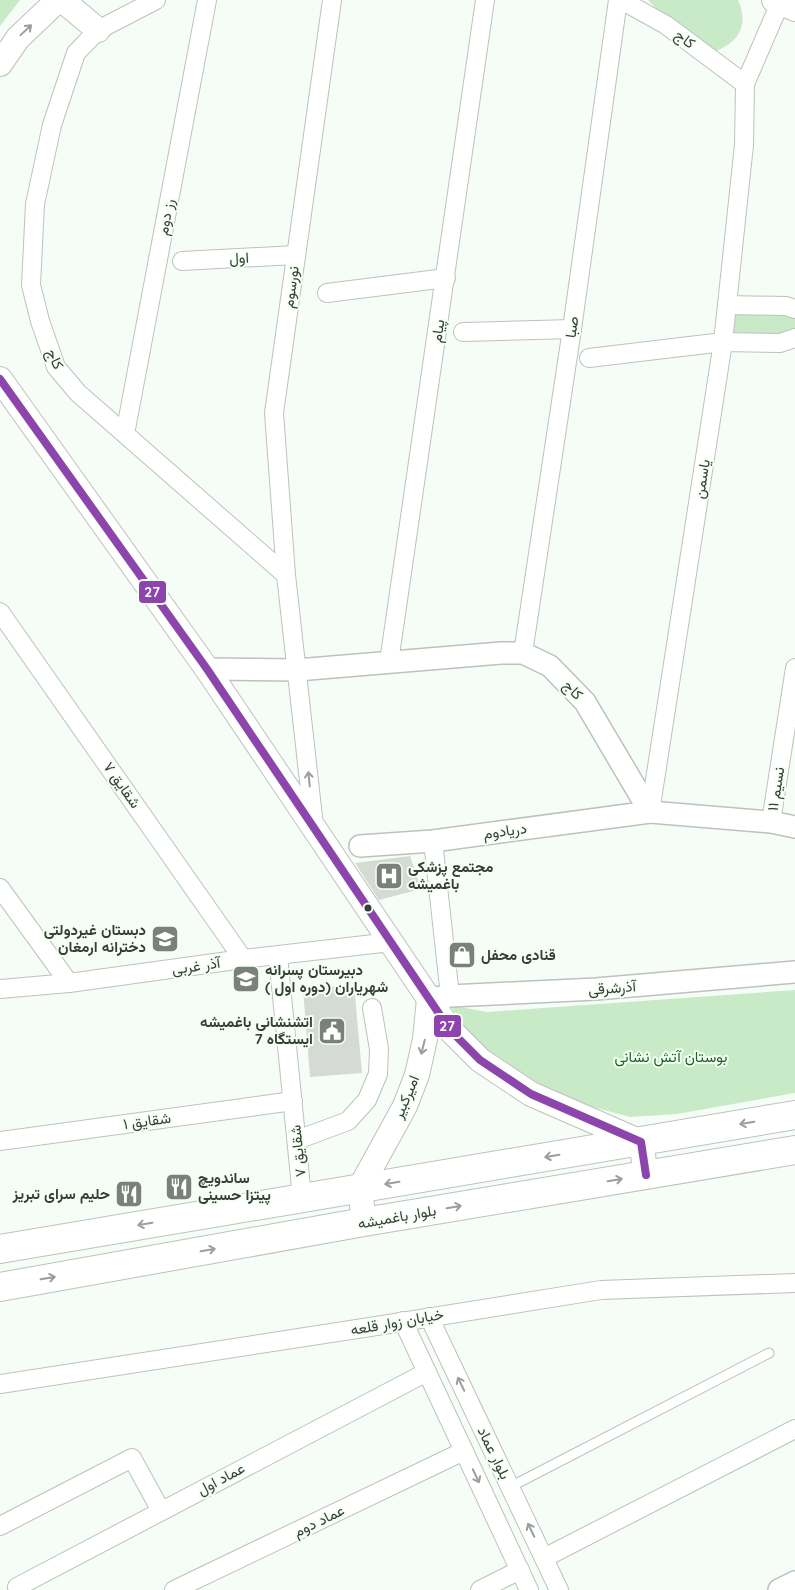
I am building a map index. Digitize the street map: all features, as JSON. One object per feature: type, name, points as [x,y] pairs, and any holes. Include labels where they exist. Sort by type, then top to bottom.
[{"type":"main road","points":[[0,64],[18,38],[58,0]]},
{"type":"main road","points":[[62,0],[98,30]]},
{"type":"main road","points":[[0,379],[207,670],[391,942],[440,998],[450,1030],[480,1060],[531,1094],[641,1142]]},
{"type":"main road","name":"امیرکبیر","points":[[360,1188],[404,1106],[416,1075],[440,998]]},
{"type":"main road","points":[[0,1250],[302,1197],[795,1115]]},
{"type":"main road","points":[[641,1142],[646,1175]]},
{"type":"main road","name":"بلوار باغمیشه","points":[[0,1287],[364,1222],[795,1150]]},
{"type":"main road","points":[[360,1188],[364,1222]]},
{"type":"street","name":"کاج","points":[[156,0],[98,30],[76,53],[52,125],[35,204],[31,285],[56,367],[78,393],[286,575]]},
{"type":"street","name":"رز دوم","points":[[125,434],[206,0]]},
{"type":"street","name":"نورسوم","points":[[286,575],[274,412],[332,0]]},
{"type":"street","name":"پیام","points":[[389,662],[485,0]]},
{"type":"street","name":"کاج","points":[[619,0],[666,25],[745,84]]},
{"type":"street","name":"صبا","points":[[523,653],[619,0]]},
{"type":"street","points":[[745,84],[783,4]]},
{"type":"street","name":"یاسمن","points":[[650,812],[724,342],[744,145],[745,84]]},
{"type":"street","name":"اول","points":[[182,261],[296,255]]},
{"type":"street","points":[[327,293],[446,278]]},
{"type":"street","points":[[727,305],[786,306],[795,309]]},
{"type":"street","points":[[463,332],[572,329]]},
{"type":"street","points":[[589,358],[724,342],[780,343],[795,338]]},
{"type":"street","points":[[286,575],[314,827]]},
{"type":"street","name":"شقایق ۷","points":[[0,612],[243,959]]},
{"type":"street","name":"کاج","points":[[207,670],[297,670],[501,653],[523,653],[550,666],[585,702],[650,812]]},
{"type":"street","name":"نسیم ۱۱","points":[[771,822],[795,668]]},
{"type":"street","points":[[650,812],[771,822],[795,827]]},
{"type":"street","name":"دریادوم","points":[[360,846],[432,841],[650,812]]},
{"type":"street","points":[[432,841],[440,998]]},
{"type":"street","points":[[0,888],[69,983]]},
{"type":"street","name":"آذر غربی","points":[[0,989],[69,983],[243,959],[391,942]]},
{"type":"street","name":"شقایق ۷","points":[[278,956],[302,1197]]},
{"type":"street","name":"آذرشرقی","points":[[440,998],[596,989],[795,972]]},
{"type":"street","points":[[297,1140],[348,1121],[367,1100],[378,1074],[379,1049],[372,1008]]},
{"type":"street","name":"شقایق ۱","points":[[0,1141],[293,1101]]},
{"type":"street","name":"خیابان زوار قلعه","points":[[0,1384],[601,1290],[795,1283]]},
{"type":"street","name":"بلوار عماد","points":[[429,1317],[559,1590]]},
{"type":"street","name":"بلوار عماد","points":[[403,1321],[529,1590]]},
{"type":"street","name":"عماد اول","points":[[16,1587],[426,1372]]},
{"type":"street","points":[[544,1558],[795,1429]]},
{"type":"street","name":"عماد دوم","points":[[174,1590],[464,1451]]},
{"type":"street","points":[[0,1526],[132,1458],[161,1511]]},
{"type":"street","points":[[480,1590],[520,1570]]},
{"type":"street","points":[[779,1590],[795,1582]]},
{"type":"lane","points":[[510,1487],[769,1353]]},
{"type":"green space","points":[[0,0],[20,0],[0,26]]},
{"type":"green space","points":[[648,0],[738,0],[742,26],[739,33],[728,45],[711,53],[681,34]]},
{"type":"green space","points":[[731,310],[781,310],[795,316],[795,333],[779,338],[729,337]]},
{"type":"green space","name":"بوستان آتش نشانی","points":[[795,990],[795,1093],[677,1114],[630,1117],[559,1098],[493,1059],[466,1033],[450,1005],[487,1012]]},
{"type":"building","name":"مجتمع پزشکی باغمیشه","points":[[410,856],[421,889],[379,900],[355,863]]},
{"type":"building","name":"قنادی محفل","points":[[455,942],[472,943],[474,966],[457,966]]},
{"type":"building","name":"اتشنشانی باغمیشه ایستگاه 7","points":[[354,985],[362,1073],[310,1077],[303,989]]},
{"type":"transit line","name":"27","points":[[0,379],[207,669],[450,1030],[480,1060],[531,1094],[641,1142],[646,1175]]},
{"type":"place","name":"مجتمع پزشکی باغمیشه","points":[[389,876]]},
{"type":"place","name":"دبستان غیردولتی دخترانه ارمغان","points":[[165,939]]},
{"type":"place","name":"قنادی محفل","points":[[462,955]]},
{"type":"place","name":"دبیرستان پسرانه شهریاران (دوره اول )","points":[[246,979]]},
{"type":"place","name":"اتشنشانی باغمیشه ایستگاه 7","points":[[332,1031]]},
{"type":"place","name":"ساندویچ پیتزا حسینی","points":[[179,1187]]},
{"type":"place","name":"حلیم سرای تبریز","points":[[129,1194]]}]
